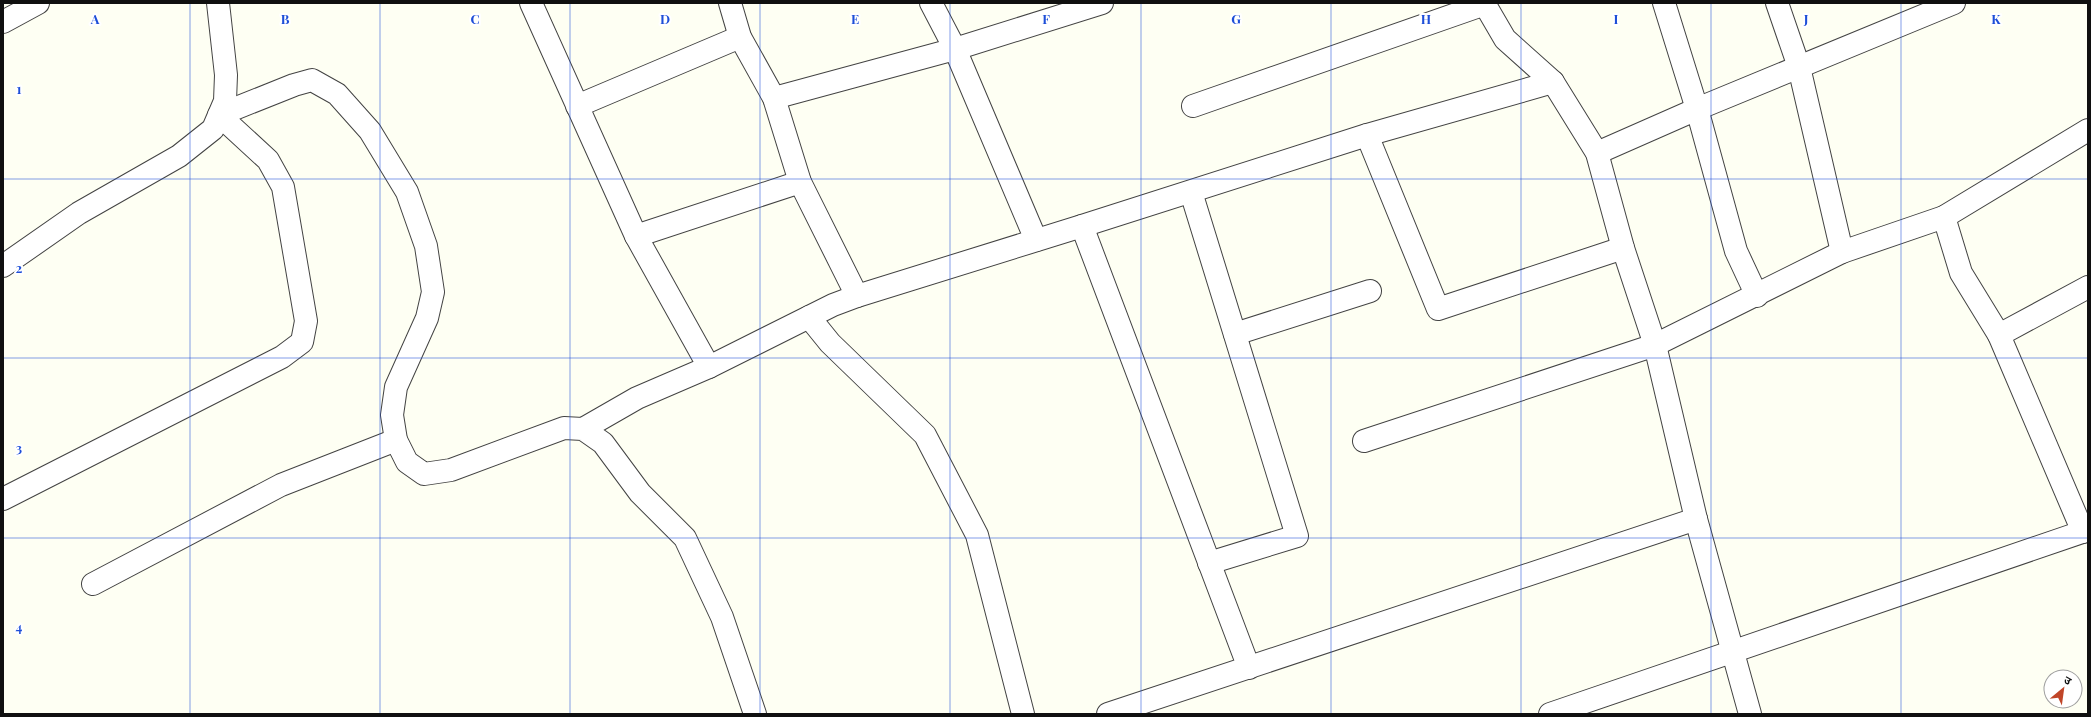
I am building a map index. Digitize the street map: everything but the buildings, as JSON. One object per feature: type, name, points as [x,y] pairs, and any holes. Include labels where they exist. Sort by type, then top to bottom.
[{"type":"street","points":[[3,22],[38,3]]},
{"type":"street","points":[[3,266],[79,213],[179,156],[213,129],[225,101],[226,75],[218,3]]},
{"type":"street","points":[[531,3],[636,236],[709,367]]},
{"type":"street","points":[[730,3],[740,37],[774,98],[800,182],[857,296]]},
{"type":"street","points":[[931,3],[955,49],[1036,240]]},
{"type":"street","points":[[774,98],[955,49],[1102,3]]},
{"type":"street","points":[[1664,3],[1697,110],[1736,251],[1757,296]]},
{"type":"street","points":[[1777,3],[1799,67],[1842,252]]},
{"type":"street","points":[[1597,153],[1954,3]]},
{"type":"street","points":[[1193,106],[1484,4],[1505,39],[1553,82],[1597,153],[1623,248],[1655,345],[1696,519],[1750,714]]},
{"type":"street","points":[[577,106],[740,37]]},
{"type":"street","points":[[219,115],[294,85],[312,80],[337,94],[370,132],[407,192],[426,246],[433,292],[427,318],[396,386],[392,415],[396,440],[407,462],[424,474],[451,470],[564,428],[583,430],[603,443],[640,493],[685,538],[722,617],[755,714]]},
{"type":"street","points":[[583,430],[637,398],[709,367],[809,317],[857,296],[1191,192],[1367,135],[1553,82]]},
{"type":"street","points":[[3,499],[282,357],[302,342],[306,321],[284,187],[268,160],[219,115]]},
{"type":"street","points":[[1364,441],[1655,345],[1757,296],[1842,252],[1944,218],[2088,130]]},
{"type":"street","points":[[1367,135],[1438,309],[1623,248]]},
{"type":"street","points":[[636,236],[800,182]]},
{"type":"street","points":[[1191,192],[1297,536],[1209,563]]},
{"type":"street","points":[[1550,714],[2085,531],[1999,335],[1961,273],[1944,218]]},
{"type":"street","points":[[1082,226],[1249,668]]},
{"type":"street","points":[[1999,335],[2088,287]]},
{"type":"street","points":[[1235,334],[1370,291]]},
{"type":"street","points":[[809,317],[830,343],[925,435],[977,535],[1023,714]]},
{"type":"street","points":[[93,584],[281,485],[396,440]]},
{"type":"street","points":[[1108,714],[1696,519]]}]
